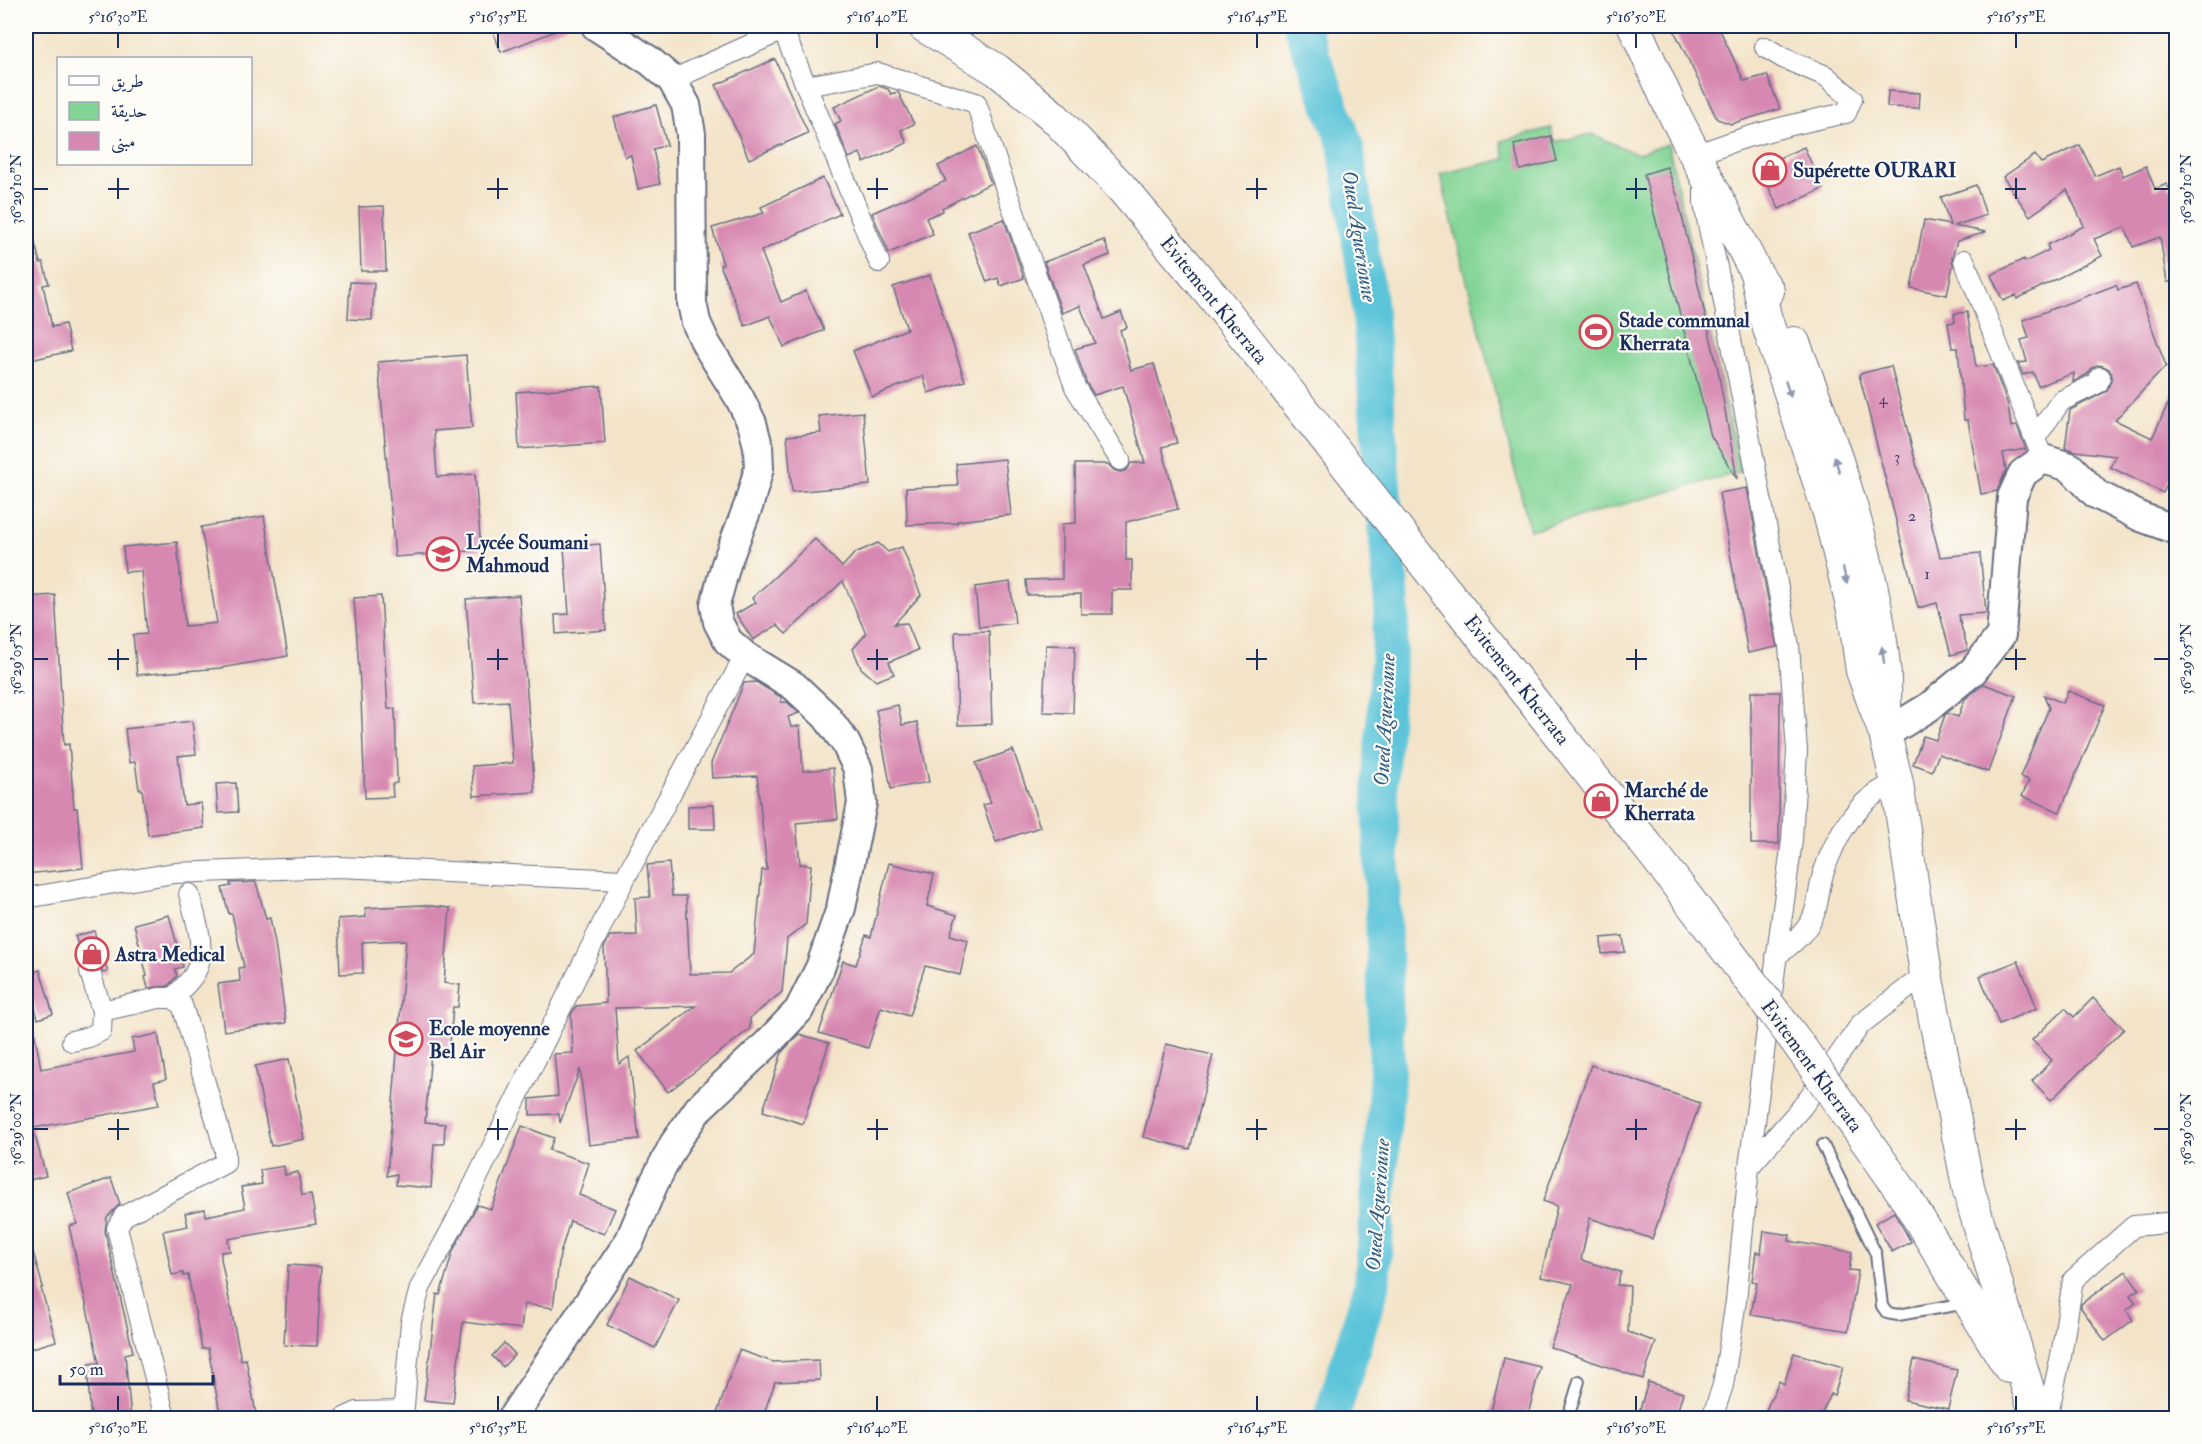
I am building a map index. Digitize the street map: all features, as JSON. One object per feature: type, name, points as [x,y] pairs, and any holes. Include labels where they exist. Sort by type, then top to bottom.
[{"type":"main road","points":[[512,1419],[630,1240],[653,1185],[674,1144],[699,1108],[766,1045],[799,1010],[820,968],[841,908],[862,803],[858,770],[845,742],[826,716],[794,686],[745,656],[728,641],[718,622],[716,605],[726,564],[759,468],[758,446],[752,423],[739,397],[706,344],[696,322],[692,303],[691,134],[686,105],[672,80],[650,61],[596,26]]},
{"type":"main road","name":"Evitement Kherrata","points":[[924,26],[997,70],[1053,116],[1120,186],[1212,295],[1660,862],[1796,1041],[1903,1193],[2039,1414]]},
{"type":"main road","points":[[1634,26],[1669,104],[1756,273],[1765,316],[1829,513],[1854,614],[1862,671],[1886,734],[1897,783],[1926,974],[1969,1191],[2039,1414]]},
{"type":"main road","points":[[1886,734],[1929,708],[1973,671],[2001,635],[2012,497],[2039,449],[2070,467],[2096,494],[2141,517],[2176,530]]},
{"type":"street","points":[[672,80],[783,30],[879,262]]},
{"type":"street","points":[[1712,1419],[1723,1385],[1736,1301],[1749,1167],[1792,840],[1797,750],[1789,646],[1704,204],[1700,163],[1737,139],[1846,113],[1852,99],[1826,76],[1783,58],[1766,47]]},
{"type":"street","points":[[806,86],[878,73],[976,103],[1075,387],[1120,460]]},
{"type":"street","points":[[1964,260],[2039,449]]},
{"type":"street","points":[[2039,449],[2061,401],[2098,383],[2100,377]]},
{"type":"street","points":[[344,1419],[357,1412],[403,1415],[411,1322],[420,1288],[456,1221],[624,880],[745,656]]},
{"type":"street","points":[[1776,956],[1795,942],[1809,923],[1818,906],[1823,875],[1830,857],[1855,813],[1868,798],[1882,788],[1897,783]]},
{"type":"street","points":[[26,898],[174,873],[339,867],[624,880]]},
{"type":"street","points":[[102,1011],[142,1001],[173,998],[195,973],[202,954],[189,894]]},
{"type":"street","points":[[72,1041],[101,1031],[102,1011],[90,972]]},
{"type":"street","points":[[1749,1167],[1802,1107],[1861,1024],[1926,974]]},
{"type":"street","points":[[165,1419],[117,1228],[124,1216],[225,1163],[225,1150],[182,1005],[173,998]]},
{"type":"street","points":[[2039,1414],[2061,1356],[2073,1281],[2134,1226],[2176,1222]]},
{"type":"lane","points":[[1823,1145],[1876,1254],[1882,1306],[1887,1313],[1898,1315],[1970,1303]]},
{"type":"lane","points":[[1568,1419],[1579,1381]]},
{"type":"green space","name":"Stade communal Kherrata","points":[[1551,128],[1554,142],[1592,134],[1636,154],[1668,144],[1741,472],[1530,530],[1440,174],[1505,159],[1501,141]]},
{"type":"building","points":[[491,26],[566,26],[566,27],[501,52]]},
{"type":"building","points":[[1672,26],[1718,26],[1744,81],[1767,75],[1780,109],[1731,124],[1717,119]]},
{"type":"building","points":[[775,59],[808,133],[749,159],[716,85]]},
{"type":"building","points":[[879,86],[888,89],[891,94],[898,92],[914,124],[901,130],[907,143],[864,163],[860,153],[849,158],[835,124],[841,121],[834,107]]},
{"type":"building","points":[[1888,91],[1920,93],[1919,108],[1887,107]]},
{"type":"building","points":[[656,105],[667,145],[653,149],[660,184],[638,189],[631,155],[625,157],[614,117]]},
{"type":"building","points":[[1551,136],[1557,161],[1520,170],[1514,145]]},
{"type":"building","points":[[2080,145],[2095,176],[2119,166],[2123,176],[2146,166],[2155,189],[2167,184],[2169,188],[2176,187],[2176,282],[2167,282],[2160,237],[2133,247],[2125,227],[2094,239],[2102,256],[2017,299],[2016,295],[2003,301],[1991,275],[2049,250],[2047,245],[2084,226],[2067,190],[2030,216],[2003,177],[2035,155],[2041,163]]},
{"type":"building","points":[[977,146],[991,183],[942,208],[943,211],[926,218],[933,234],[889,253],[872,213],[946,181],[938,166]]},
{"type":"building","points":[[1804,147],[1823,189],[1779,209],[1759,167]]},
{"type":"building","points":[[1667,167],[1677,195],[1718,370],[1737,479],[1711,436],[1644,174]]},
{"type":"building","points":[[823,178],[840,214],[761,251],[781,302],[806,291],[824,330],[784,347],[770,316],[745,326],[720,265],[723,264],[712,228],[764,213],[761,207]]},
{"type":"building","points":[[1976,185],[1986,215],[1954,226],[1986,232],[1957,241],[1952,258],[1953,265],[1947,295],[1911,288],[1924,220],[1950,225],[1941,197]]},
{"type":"building","points":[[384,206],[386,271],[361,271],[359,207]]},
{"type":"building","points":[[1004,219],[1024,278],[1001,286],[998,278],[987,282],[968,232]]},
{"type":"building","points":[[31,227],[40,263],[43,262],[49,284],[43,285],[52,327],[65,324],[71,351],[26,361],[26,228]]},
{"type":"building","points":[[1104,240],[1110,255],[1084,265],[1104,319],[1121,312],[1127,327],[1120,330],[1131,370],[1154,364],[1177,443],[1162,447],[1178,509],[1126,522],[1126,560],[1132,560],[1132,590],[1112,590],[1112,614],[1081,614],[1081,594],[1027,595],[1026,580],[1062,579],[1062,524],[1076,523],[1075,464],[1108,464],[1120,472],[1127,470],[1131,463],[1145,463],[1123,386],[1094,395],[1086,382],[1075,349],[1095,343],[1080,306],[1062,313],[1044,262]]},
{"type":"building","points":[[930,275],[965,381],[928,393],[923,376],[872,397],[853,351],[907,329],[893,287]]},
{"type":"building","points":[[350,282],[374,283],[372,320],[348,319]]},
{"type":"building","points":[[2136,284],[2166,366],[2115,420],[2152,438],[2176,387],[2176,464],[2163,493],[2110,467],[2116,456],[2065,448],[2070,410],[2107,391],[2112,374],[2109,369],[2097,365],[2088,374],[2073,382],[2074,373],[2038,386],[2033,372],[2023,375],[2018,363],[2027,362],[2021,340],[2029,338],[2023,320],[2116,285],[2118,290]]},
{"type":"building","points":[[1967,312],[1976,367],[1993,365],[2008,405],[2011,427],[2017,426],[2026,449],[2003,453],[2006,470],[1997,491],[1981,494],[1968,420],[1964,420],[1958,348],[1952,348],[1948,323],[1955,322],[1954,314]]},
{"type":"building","points":[[466,355],[472,428],[434,431],[437,477],[475,474],[481,550],[395,557],[378,362]]},
{"type":"building","points":[[1891,366],[1940,557],[1980,553],[1986,613],[1958,615],[1968,650],[1951,655],[1937,603],[1918,608],[1859,374]]},
{"type":"building","points":[[601,386],[605,443],[519,449],[516,392]]},
{"type":"building","points":[[863,412],[870,485],[792,492],[787,436],[821,433],[819,416]]},
{"type":"building","points":[[1005,459],[1011,515],[957,521],[957,523],[907,525],[906,488],[958,486],[956,464]]},
{"type":"building","points":[[1747,488],[1777,647],[1748,653],[1719,493]]},
{"type":"building","points":[[264,516],[288,656],[221,668],[137,675],[133,635],[147,634],[141,571],[125,572],[123,547],[177,542],[185,626],[217,623],[201,527]]},
{"type":"building","points":[[815,539],[842,567],[855,553],[878,543],[888,552],[902,547],[921,595],[894,624],[907,623],[918,650],[889,662],[894,674],[876,681],[861,668],[853,649],[866,634],[843,581],[786,634],[777,625],[753,640],[736,614],[756,602],[752,598]]},
{"type":"building","points":[[600,544],[606,630],[556,634],[555,615],[569,614],[564,547]]},
{"type":"building","points":[[1010,582],[1015,623],[979,627],[975,587]]},
{"type":"building","points":[[55,595],[64,745],[69,744],[74,808],[77,808],[83,868],[26,874],[26,597]]},
{"type":"building","points":[[519,595],[535,792],[474,796],[472,766],[513,763],[508,701],[474,703],[466,599]]},
{"type":"building","points":[[381,596],[388,709],[395,709],[397,783],[392,784],[393,797],[365,798],[354,598]]},
{"type":"building","points":[[989,631],[992,724],[958,725],[955,632]]},
{"type":"building","points":[[1046,645],[1075,646],[1073,713],[1043,712]]},
{"type":"building","points":[[756,682],[781,697],[781,702],[787,702],[799,713],[788,717],[791,727],[800,726],[803,771],[833,768],[838,819],[796,823],[800,864],[811,865],[806,924],[787,939],[782,992],[750,1018],[750,1029],[668,1092],[637,1051],[695,1006],[615,1008],[619,1064],[629,1057],[639,1139],[589,1145],[580,1069],[560,1123],[559,1114],[530,1115],[530,1099],[558,1096],[554,1054],[573,1053],[571,1015],[576,1006],[606,1003],[604,948],[610,936],[637,935],[635,898],[650,897],[647,865],[669,863],[672,896],[686,896],[690,974],[729,973],[754,954],[762,870],[767,870],[757,776],[712,778],[711,763],[744,683]]},
{"type":"building","points":[[1984,684],[2016,696],[1988,772],[1939,754],[1932,771],[1913,764],[1923,736],[1936,740],[1945,715],[1947,713],[1958,717],[1965,699]]},
{"type":"building","points":[[2068,691],[2105,705],[2060,812],[2022,796],[2029,780],[2020,777],[2049,708],[2044,695],[2063,703]]},
{"type":"building","points":[[1751,692],[1780,692],[1779,844],[1751,844]]},
{"type":"building","points":[[898,705],[902,725],[917,722],[929,782],[891,789],[876,710]]},
{"type":"building","points":[[192,721],[196,754],[178,756],[184,805],[201,803],[204,828],[148,835],[142,789],[139,789],[135,762],[129,763],[125,729]]},
{"type":"building","points":[[1013,750],[1040,827],[996,842],[983,805],[991,803],[976,763]]},
{"type":"building","points":[[236,783],[238,812],[218,813],[216,784]]},
{"type":"building","points":[[714,805],[715,829],[688,829],[688,806]]},
{"type":"building","points":[[889,863],[934,874],[927,906],[957,915],[950,935],[968,940],[960,975],[925,966],[909,1016],[881,1007],[868,1048],[819,1033],[843,961],[856,965],[866,935],[871,937]]},
{"type":"building","points":[[256,882],[266,919],[270,918],[286,1023],[224,1031],[218,984],[240,981],[239,968],[244,967],[232,914],[229,914],[222,888],[231,886],[230,883]]},
{"type":"building","points":[[422,905],[450,908],[444,983],[460,985],[458,1007],[453,1007],[449,1054],[431,1052],[425,1122],[445,1124],[444,1144],[434,1144],[431,1188],[396,1185],[397,1174],[387,1176],[406,940],[362,942],[363,973],[340,974],[338,919],[366,917],[365,908]]},
{"type":"building","points":[[169,915],[183,967],[175,969],[177,976],[168,986],[148,988],[134,924]]},
{"type":"building","name":"Astra Medical","points":[[94,931],[108,972],[103,973],[98,963],[92,960],[84,962],[75,936]]},
{"type":"building","points":[[1623,936],[1625,952],[1602,954],[1601,938]]},
{"type":"building","points":[[2018,961],[2037,1008],[1999,1024],[1980,976]]},
{"type":"building","points":[[40,970],[53,1014],[38,1019],[26,975]]},
{"type":"building","points":[[2093,998],[2124,1029],[2051,1100],[2032,1081],[2052,1060],[2032,1040],[2065,1008],[2074,1017]]},
{"type":"building","points":[[26,1030],[34,1030],[41,1069],[134,1052],[132,1039],[158,1034],[166,1079],[154,1082],[159,1105],[33,1128],[46,1176],[29,1180],[26,1164]]},
{"type":"building","points":[[799,1034],[829,1043],[803,1124],[763,1111],[782,1052]]},
{"type":"building","points":[[1166,1044],[1213,1055],[1190,1149],[1143,1137]]},
{"type":"building","points":[[289,1059],[304,1139],[271,1146],[255,1066]]},
{"type":"building","points":[[1591,1065],[1700,1103],[1652,1239],[1590,1218],[1581,1260],[1621,1272],[1617,1285],[1630,1286],[1628,1332],[1656,1342],[1643,1379],[1550,1347],[1573,1284],[1541,1277],[1557,1206],[1543,1201]]},
{"type":"building","points":[[522,1126],[554,1138],[549,1150],[589,1163],[579,1195],[615,1209],[604,1234],[570,1221],[560,1254],[553,1308],[524,1304],[521,1329],[463,1322],[453,1403],[424,1400],[437,1294],[440,1295],[453,1251],[477,1205],[491,1209]]},
{"type":"building","points":[[284,1166],[285,1175],[298,1172],[302,1195],[311,1194],[316,1224],[228,1239],[230,1251],[221,1252],[241,1360],[246,1359],[257,1419],[221,1419],[208,1348],[202,1349],[188,1275],[183,1276],[183,1273],[172,1275],[163,1231],[188,1226],[185,1213],[205,1209],[206,1216],[245,1208],[241,1187],[262,1184],[260,1170]]},
{"type":"building","points":[[111,1178],[120,1204],[107,1217],[105,1231],[133,1352],[125,1354],[131,1419],[91,1419],[87,1364],[99,1363],[69,1226],[77,1224],[68,1193]]},
{"type":"building","points":[[1894,1212],[1911,1242],[1892,1252],[1875,1223]]},
{"type":"building","points":[[1764,1231],[1790,1235],[1789,1241],[1852,1252],[1849,1270],[1858,1271],[1848,1331],[1751,1315],[1757,1282],[1752,1281],[1756,1252],[1761,1253]]},
{"type":"building","points":[[26,1242],[30,1242],[56,1341],[26,1350]]},
{"type":"building","points":[[288,1265],[321,1267],[317,1346],[284,1345]]},
{"type":"building","points":[[2126,1271],[2139,1289],[2130,1295],[2136,1303],[2126,1310],[2133,1320],[2105,1341],[2081,1308],[2081,1304]]},
{"type":"building","points":[[630,1276],[679,1300],[655,1348],[607,1325]]},
{"type":"building","points":[[504,1343],[515,1354],[503,1367],[492,1356]]},
{"type":"building","points":[[739,1350],[773,1362],[819,1360],[820,1380],[775,1382],[762,1419],[715,1419]]},
{"type":"building","points":[[1794,1353],[1843,1367],[1834,1395],[1831,1394],[1819,1419],[1762,1419],[1779,1381],[1784,1384]]},
{"type":"building","points":[[1504,1358],[1540,1367],[1527,1419],[1489,1419]]},
{"type":"building","points":[[1914,1360],[1957,1370],[1948,1409],[1905,1400]]},
{"type":"building","points":[[1648,1382],[1683,1393],[1675,1419],[1637,1419]]},
{"type":"waterway","name":"Oued Aguerioune","points":[[1301,26],[1345,143],[1369,301],[1392,607],[1380,783],[1387,1075],[1372,1285],[1331,1418]]},
{"type":"place","name":"Supérette OURARI","points":[[1770,170]]},
{"type":"place","name":"Stade communal Kherrata","points":[[1596,332]]},
{"type":"place","name":"Lycée Soumani Mahmoud","points":[[443,554]]},
{"type":"place","name":"Marché de Kherrata","points":[[1601,801]]},
{"type":"place","name":"Astra Medical","points":[[92,954]]},
{"type":"place","name":"Ecole moyenne Bel Air","points":[[406,1039]]}]
